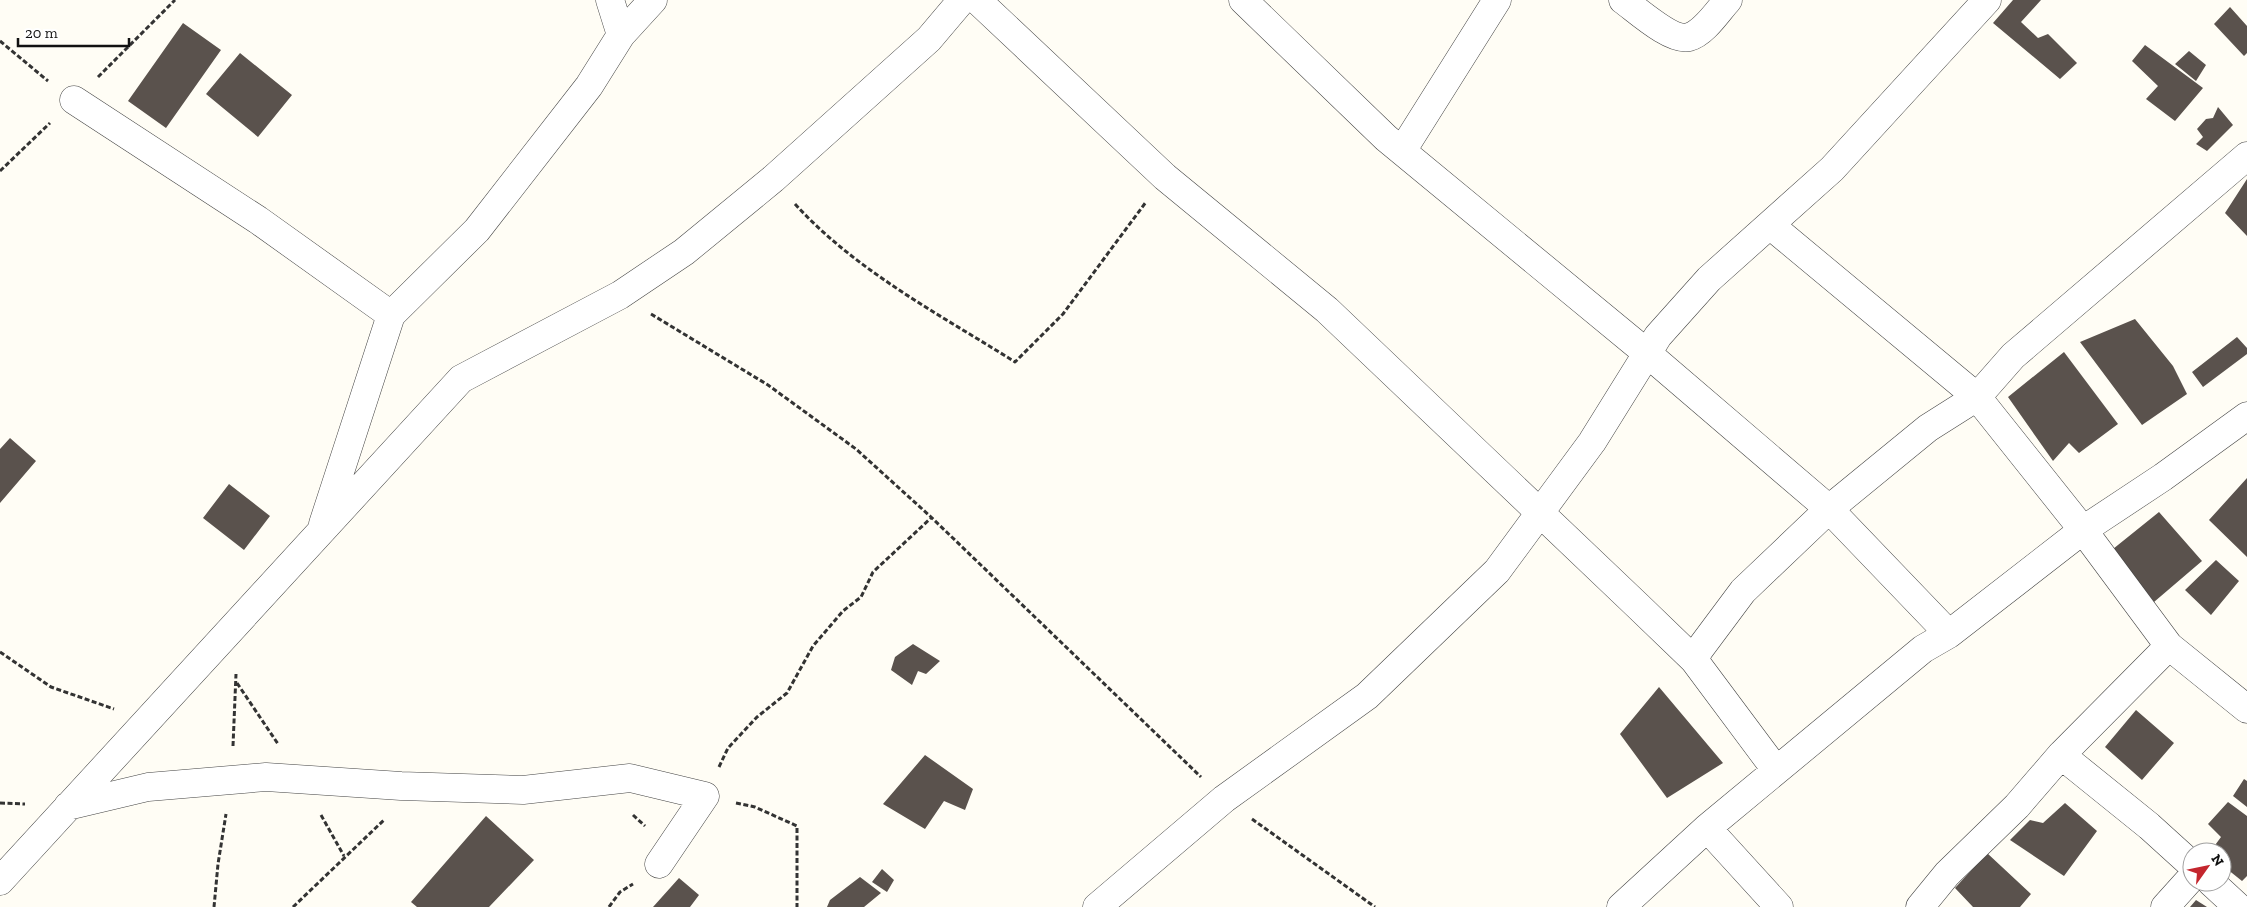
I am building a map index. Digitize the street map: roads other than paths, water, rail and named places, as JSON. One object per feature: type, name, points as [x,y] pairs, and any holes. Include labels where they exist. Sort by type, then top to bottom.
[{"type":"street","points":[[610,0],[620,35]]},
{"type":"street","points":[[320,532],[391,315],[477,230],[589,86],[620,35],[653,0]]},
{"type":"street","points":[[0,881],[461,378],[620,295],[684,252],[773,179],[929,38],[962,0]]},
{"type":"street","points":[[977,0],[1165,177],[1327,310],[1694,660],[1776,770]]},
{"type":"street","points":[[1243,0],[1402,152],[1648,354],[1829,509],[1949,634]]},
{"type":"street","points":[[1402,152],[1497,0]]},
{"type":"street","points":[[1623,0],[1675,38],[1689,38],[1700,31],[1728,0]]},
{"type":"street","points":[[1097,907],[1224,798],[1367,696],[1497,571],[1539,511],[1592,442],[1658,336],[1709,280],[1832,169],[1987,0]]},
{"type":"street","points":[[74,100],[258,220],[391,315]]},
{"type":"street","points":[[1694,660],[1699,650],[1743,591],[1829,509],[1928,428],[1977,397],[2013,356],[2247,156]]},
{"type":"street","points":[[1770,225],[1977,397],[2083,530],[2169,646],[2247,709]]},
{"type":"street","points":[[1621,907],[1707,828],[1924,648],[1949,634],[2083,530],[2163,477],[2247,416]]},
{"type":"street","points":[[1920,907],[1947,874],[2017,806],[2061,755],[2169,646]]},
{"type":"street","points":[[2061,755],[2149,826],[2182,856]]},
{"type":"street","points":[[68,806],[148,787],[266,777],[421,787],[523,790],[630,778],[705,796],[659,864]]},
{"type":"street","points":[[1707,828],[1779,907]]},
{"type":"street","points":[[2165,907],[2182,888]]},
{"type":"street","points":[[2222,892],[2238,907]]}]
